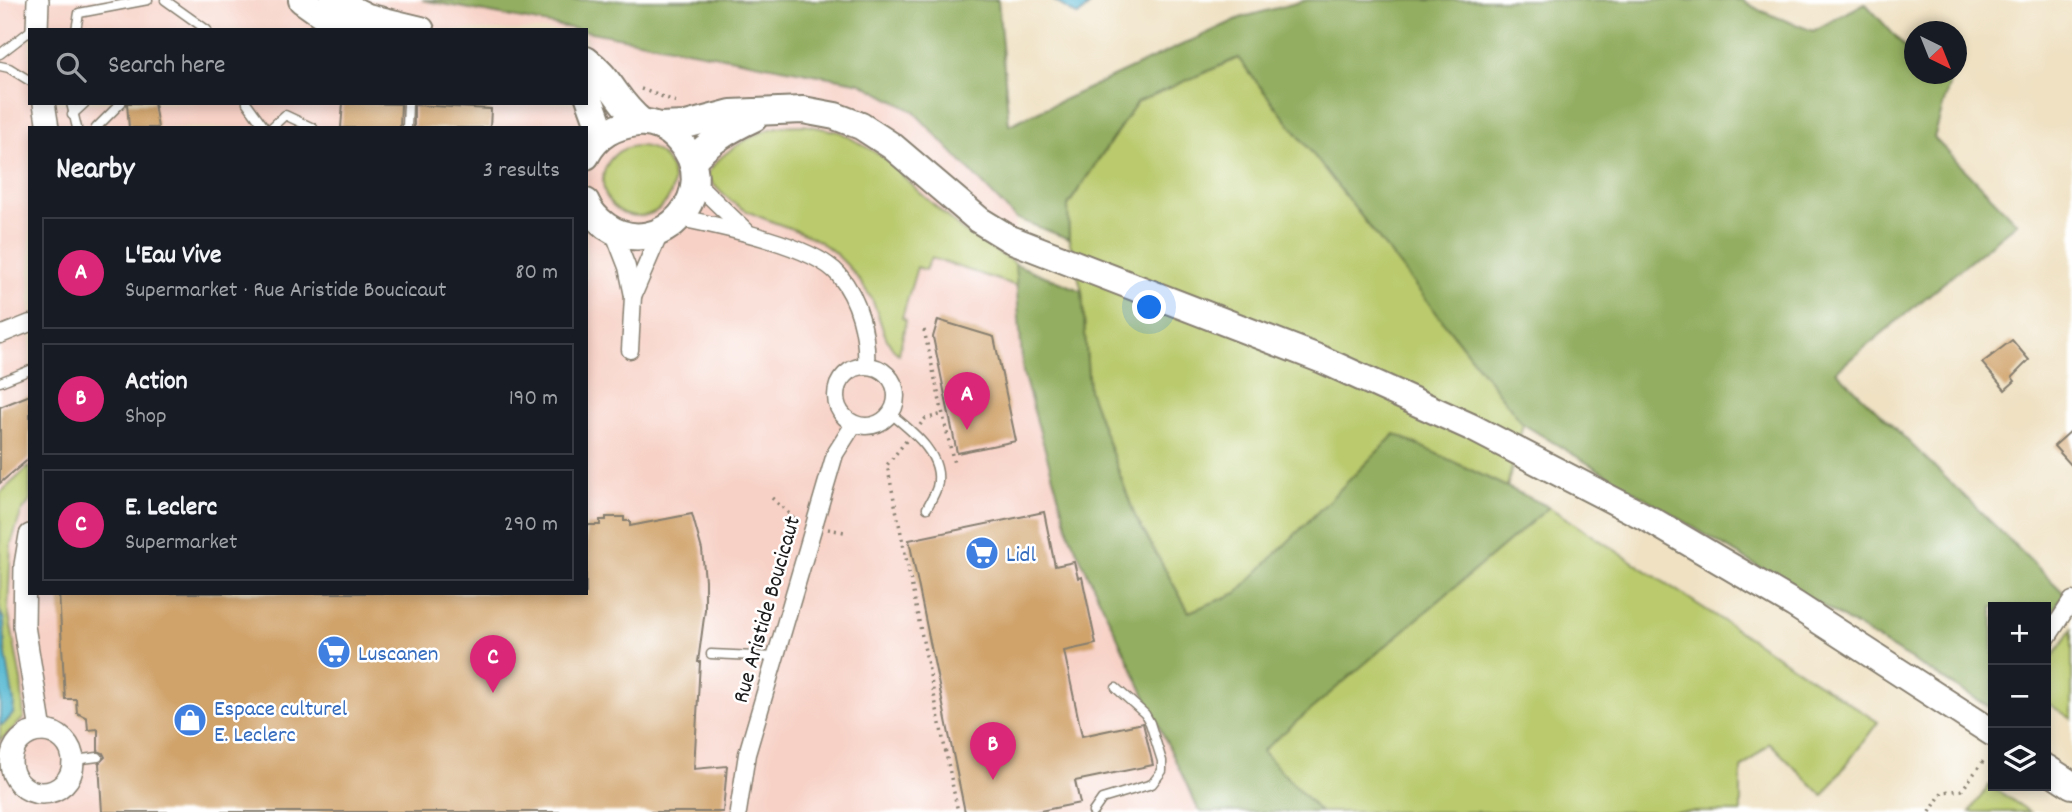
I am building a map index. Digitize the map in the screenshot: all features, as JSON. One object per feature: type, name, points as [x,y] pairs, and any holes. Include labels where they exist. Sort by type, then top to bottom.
[{"type":"main road","points":[[302,0],[347,28]]},
{"type":"main road","points":[[333,0],[367,17],[410,28]]},
{"type":"main road","points":[[588,61],[600,70],[626,110],[679,141],[694,172]]},
{"type":"main road","points":[[588,94],[598,122],[592,148]]},
{"type":"main road","points":[[592,148],[618,126],[686,125],[731,113],[803,110],[835,116],[861,126],[892,146],[979,220],[1010,239],[1323,360],[1471,427],[1651,520],[1794,604],[1988,730]]},
{"type":"main road","points":[[588,206],[613,231],[637,236],[670,225],[690,201],[694,172],[705,146],[730,129],[765,113]]},
{"type":"main road","points":[[2051,771],[2072,785]]},
{"type":"street","points":[[34,28],[38,0]]},
{"type":"street","points":[[44,105],[48,126]]},
{"type":"street","points":[[694,172],[748,233]]},
{"type":"street","points":[[633,296],[670,225],[748,233],[810,254],[838,274],[858,307],[867,354],[866,366]]},
{"type":"street","points":[[613,231],[627,267],[633,296],[630,350]]},
{"type":"street","points":[[0,335],[28,324]]},
{"type":"street","points":[[876,367],[892,380],[897,397],[891,414],[874,426],[854,424],[839,411],[835,401],[835,391],[843,376],[849,370],[876,367]]},
{"type":"street","name":"Rue Aristide Boucicaut","points":[[738,812],[747,754],[835,454],[854,424]]},
{"type":"street","points":[[28,547],[24,626],[41,731]]},
{"type":"street","points":[[2051,632],[2072,600]]},
{"type":"street","points":[[41,731],[51,732],[67,742],[74,760],[73,770],[63,787],[45,803],[18,782],[11,764],[16,745],[32,733],[41,731]]},
{"type":"lane","points":[[76,28],[79,13],[148,0]]},
{"type":"lane","points":[[165,0],[204,28]]},
{"type":"lane","points":[[0,54],[28,33]]},
{"type":"lane","points":[[0,66],[9,68],[28,80]]},
{"type":"lane","points":[[71,105],[76,126]]},
{"type":"lane","points":[[72,115],[83,105]]},
{"type":"lane","points":[[98,126],[119,105]]},
{"type":"lane","points":[[248,105],[264,126]]},
{"type":"lane","points":[[407,126],[408,105]]},
{"type":"lane","points":[[273,126],[285,114],[309,126]]},
{"type":"lane","points":[[0,382],[28,371]]},
{"type":"lane","points":[[891,414],[928,449],[938,469],[937,487],[927,508]]},
{"type":"lane","points":[[711,654],[775,657]]},
{"type":"lane","points":[[1093,812],[1102,799],[1152,784],[1162,771],[1150,723],[1145,714],[1116,688]]},
{"type":"lane","points":[[74,760],[99,757]]},
{"type":"path","points":[[633,85],[682,104]]},
{"type":"path","points":[[924,330],[954,464]]},
{"type":"path","points":[[943,414],[925,419],[887,465],[958,812]]},
{"type":"path","points":[[772,498],[798,522]]},
{"type":"path","points":[[833,530],[844,532]]},
{"type":"path","points":[[1930,812],[1942,792],[1962,790],[1984,760]]},
{"type":"shaded area","points":[[0,0],[422,0],[569,28],[28,28],[28,105],[588,105],[588,31],[861,83],[913,111],[1015,218],[1015,264],[1023,373],[1198,808],[1202,812],[0,812]]},
{"type":"green space","points":[[422,0],[998,0],[1009,125],[1240,18],[1307,0],[1742,0],[1761,11],[1813,31],[1865,3],[1904,46],[1904,84],[1949,84],[1934,138],[2017,223],[1836,371],[2064,593],[2051,614],[2051,602],[1988,602],[1988,706],[1523,424],[1238,58],[1137,102],[1068,205],[1069,239],[1015,218],[913,111],[861,83],[588,31],[588,28],[570,28]]},
{"type":"green space","points":[[1238,58],[1523,424],[1507,487],[1395,435],[1237,593],[1189,612],[1135,516],[1089,390],[1082,291],[1069,239],[1068,206],[1137,102]]},
{"type":"green space","points":[[805,125],[840,132],[885,158],[962,230],[1015,263],[1017,286],[931,258],[925,270],[917,267],[902,318],[906,320],[899,354],[890,344],[868,292],[838,256],[806,235],[738,206],[707,176],[718,160],[748,139],[778,127]]},
{"type":"green space","points":[[645,146],[658,152],[667,161],[671,167],[671,195],[663,206],[652,214],[631,216],[613,206],[605,195],[603,174],[613,156],[624,148]]},
{"type":"green space","points":[[1015,264],[1082,291],[1089,390],[1135,516],[1189,612],[1237,593],[1395,434],[1549,507],[1262,751],[1320,812],[1202,812],[1198,809],[1070,536],[1023,373]]},
{"type":"green space","points":[[28,468],[28,504],[21,513],[11,544],[8,610],[21,680],[24,718],[0,741],[0,493]]},
{"type":"green space","points":[[1549,507],[1878,722],[1823,796],[1770,743],[1741,769],[1741,812],[1320,812],[1261,751]]},
{"type":"green space","points":[[2072,629],[2072,719],[2051,705],[2051,660]]},
{"type":"green space","points":[[1988,786],[1988,791],[1998,791],[2030,812],[1970,812]]},
{"type":"water","points":[[1053,0],[1095,0],[1078,16]]},
{"type":"water","points":[[0,611],[4,620],[5,649],[14,702],[13,714],[0,725]]},
{"type":"building","points":[[127,105],[154,105],[158,126],[129,126]]},
{"type":"building","points":[[343,105],[401,105],[400,126],[341,126]]},
{"type":"building","points":[[414,105],[491,109],[490,126],[414,126]]},
{"type":"building","points":[[938,320],[994,337],[1016,441],[957,453],[933,337]]},
{"type":"building","points":[[2012,340],[2029,360],[2012,377],[2015,381],[2005,390],[1982,363]]},
{"type":"building","points":[[28,396],[28,460],[0,483],[0,407]]},
{"type":"building","points":[[2072,430],[2072,466],[2054,446]]},
{"type":"building","points":[[1044,512],[1055,566],[1074,562],[1078,578],[1082,577],[1096,644],[1064,651],[1082,736],[1143,723],[1153,765],[1075,781],[1080,803],[1035,812],[965,812],[909,540]]},
{"type":"building","name":"Luscanen","points":[[692,514],[702,550],[705,580],[705,610],[698,662],[694,769],[727,766],[723,812],[102,812],[99,763],[105,757],[98,751],[98,729],[88,730],[87,718],[77,713],[76,699],[65,699],[59,595],[588,595],[588,525],[600,525],[600,520],[606,520],[606,517],[624,517],[624,521],[630,521],[630,526]]},
{"type":"place","name":"L'Eau Vive","points":[[967,430]]},
{"type":"place","name":"Lidl","points":[[982,553]]},
{"type":"place","name":"Luscanen","points":[[334,652]]},
{"type":"place","name":"E. Leclerc","points":[[493,693]]},
{"type":"place","name":"Espace culturel E. Leclerc","points":[[190,720]]},
{"type":"place","name":"Action","points":[[993,780]]}]
